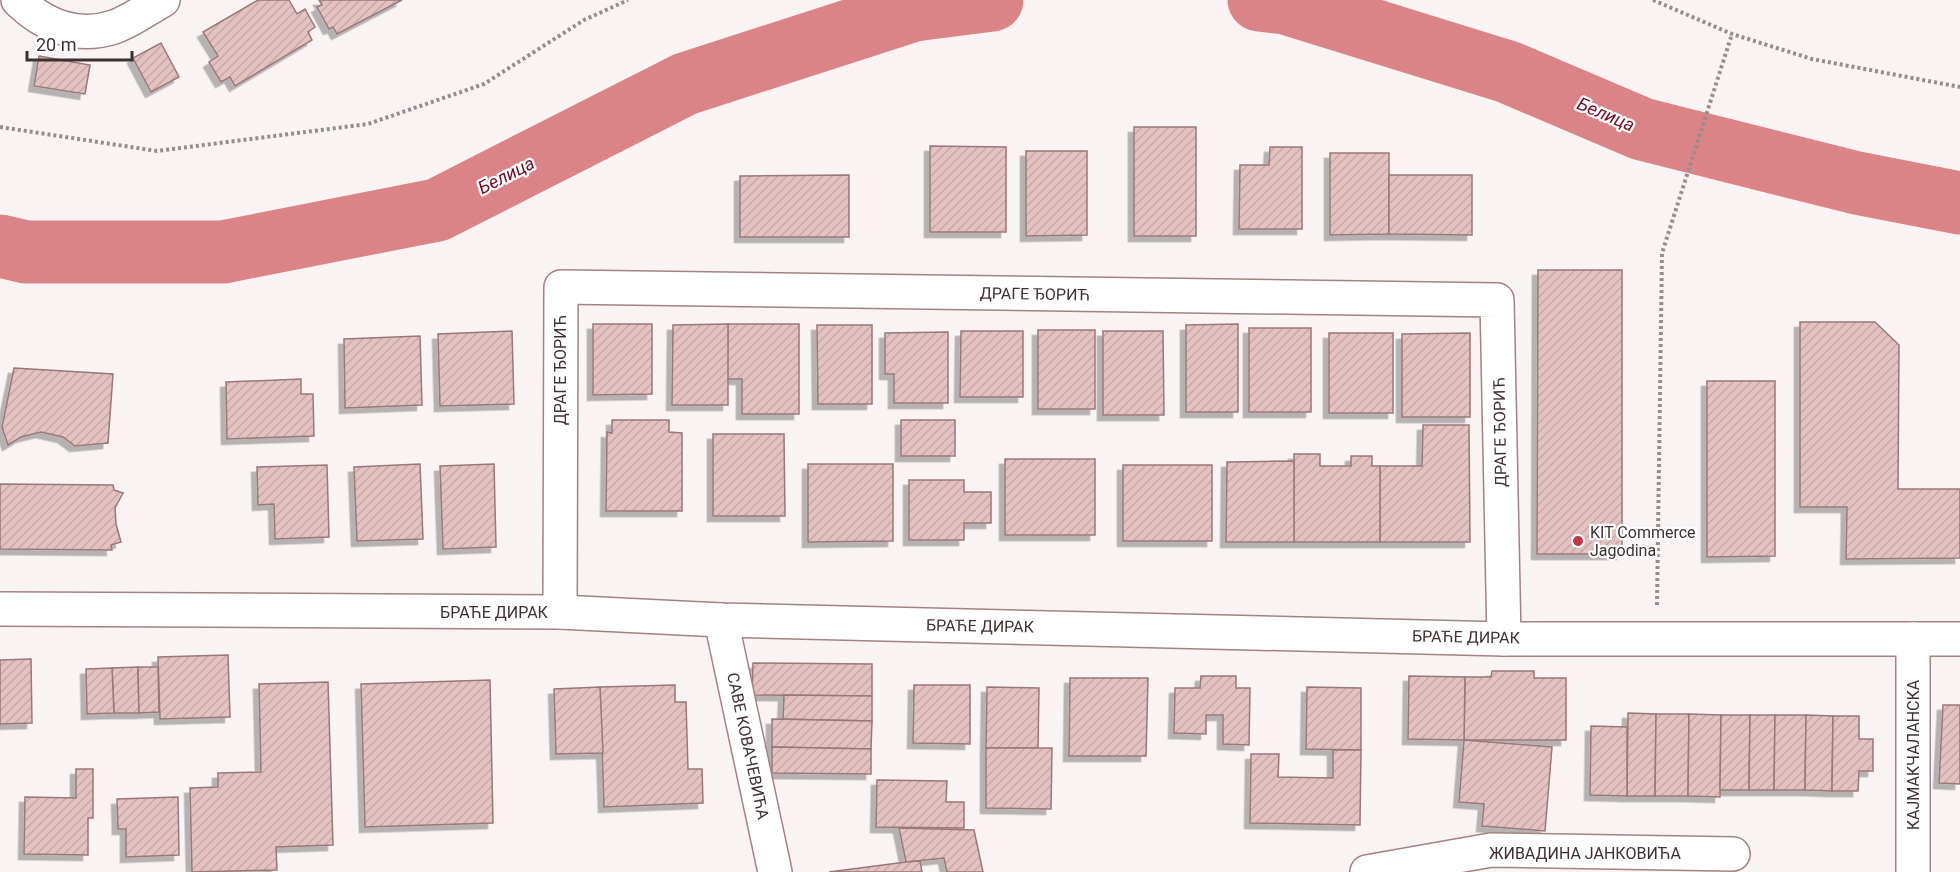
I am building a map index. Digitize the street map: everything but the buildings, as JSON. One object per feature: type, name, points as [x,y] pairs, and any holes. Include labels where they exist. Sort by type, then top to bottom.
[{"type":"street","points":[[18,0],[54,26],[79,33],[114,27],[163,0]]},
{"type":"street","name":"ДРАГЕ ЂОРИЋ","points":[[560,612],[561,287],[1497,300],[1504,639]]},
{"type":"street","name":"БРАЋЕ ДИРАК","points":[[0,609],[560,612],[721,620],[1504,639],[1960,639]]},
{"type":"street","name":"САВЕ КОВАЧЕВИЋА","points":[[721,620],[775,872]]},
{"type":"street","name":"КАЈМАКЧАЛАНСКА","points":[[1913,639],[1913,872]]},
{"type":"street","name":"ЖИВАДИНА ЈАНКОВИЋА","points":[[1367,872],[1494,861],[1733,854]]},
{"type":"path","points":[[0,127],[157,151],[368,124],[484,84],[584,20],[628,0]]},
{"type":"path","points":[[1653,0],[1732,34],[1812,59],[1960,87]]},
{"type":"path","points":[[1657,639],[1662,253],[1732,34]]},
{"type":"waterway","name":"Белица","points":[[0,246],[26,252],[223,252],[437,210],[685,84],[914,10],[992,0]]},
{"type":"waterway","name":"Белица","points":[[1259,0],[1285,3],[1508,72],[1642,129],[1857,183],[1960,203]]},
{"type":"place","name":"KIT Commerce Jagodina","points":[[1578,541]]}]
